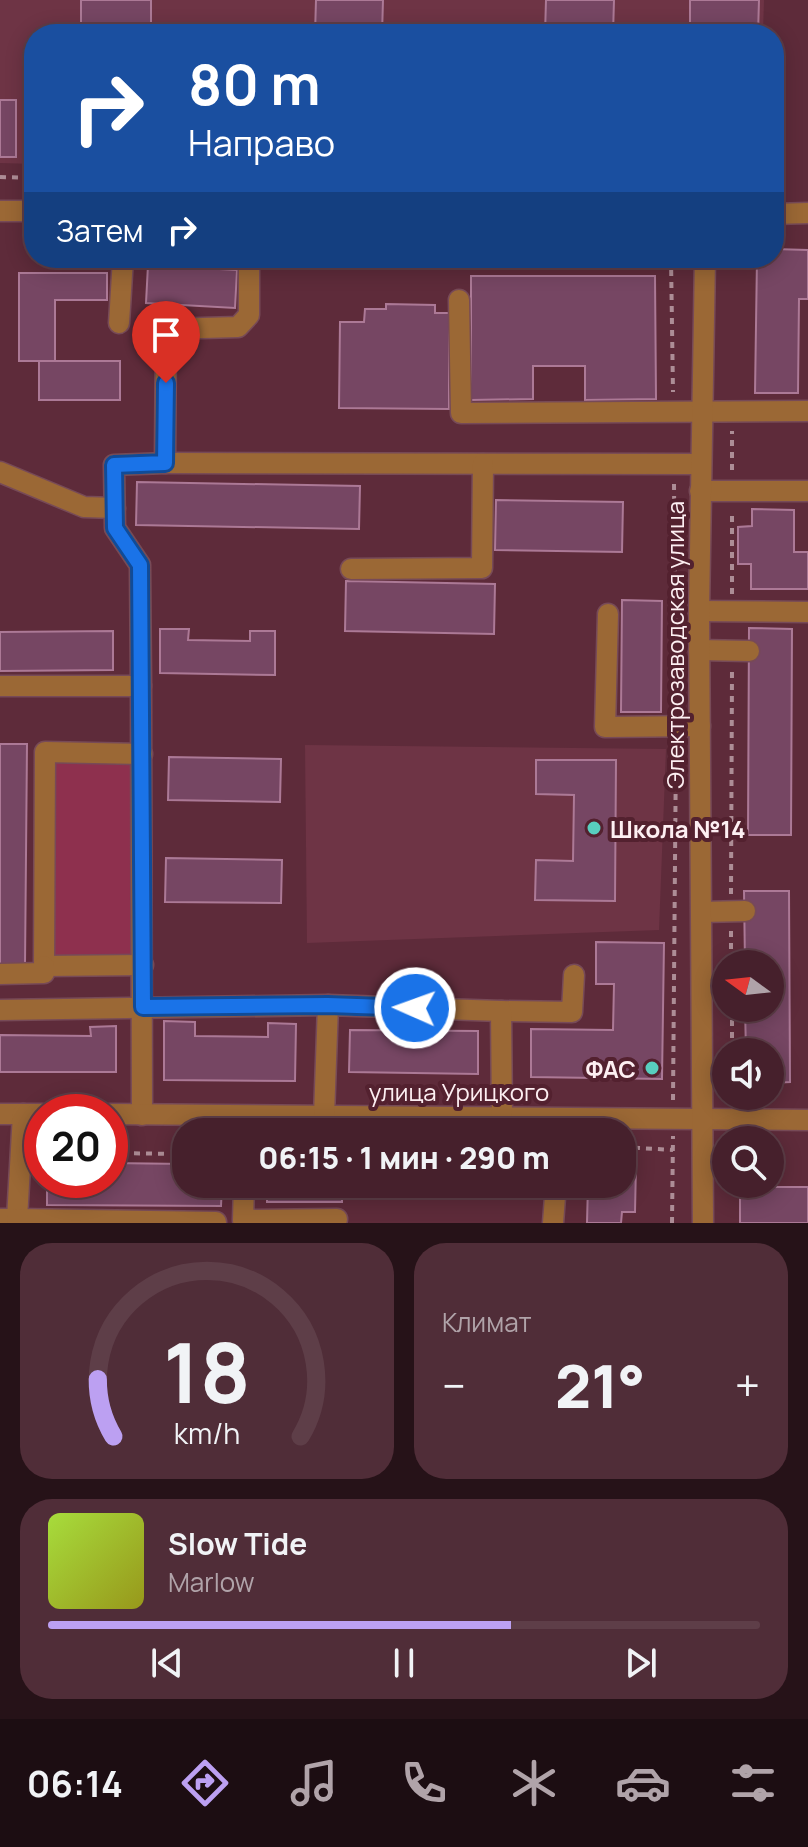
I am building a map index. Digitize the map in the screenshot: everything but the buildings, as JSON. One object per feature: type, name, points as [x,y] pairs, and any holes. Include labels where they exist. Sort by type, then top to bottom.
[{"type":"street","points":[[0,211],[24,211]]},
{"type":"street","points":[[784,214],[808,213]]},
{"type":"street","points":[[119,323],[122,268]]},
{"type":"street","points":[[165,463],[166,329],[238,327],[249,315],[249,268]]},
{"type":"street","name":"Электрозаводская улица","points":[[703,1223],[699,611],[705,268]]},
{"type":"street","points":[[459,300],[461,413],[808,411]]},
{"type":"street","points":[[351,569],[482,568],[483,464]]},
{"type":"street","points":[[142,1115],[140,565],[115,528],[114,465],[700,464]]},
{"type":"street","points":[[0,472],[84,507],[115,508]]},
{"type":"street","points":[[700,491],[808,491]]},
{"type":"street","points":[[699,611],[808,612]]},
{"type":"street","points":[[608,614],[605,727],[700,726]]},
{"type":"street","points":[[699,650],[749,651]]},
{"type":"street","points":[[0,686],[141,686]]},
{"type":"street","points":[[0,974],[44,973],[45,752],[142,754]]},
{"type":"street","points":[[702,912],[738,911]]},
{"type":"street","points":[[44,966],[143,965]]},
{"type":"street","points":[[0,1010],[328,1005],[572,1012],[574,975]]},
{"type":"street","points":[[324,1116],[328,1005]]},
{"type":"street","points":[[501,1011],[502,1117]]},
{"type":"street","points":[[0,1114],[24,1114]]},
{"type":"street","name":"улица Урицкого","points":[[128,1115],[176,1118]]},
{"type":"street","name":"улица Урицкого","points":[[304,1118],[509,1118]]},
{"type":"street","name":"улица Урицкого","points":[[636,1121],[808,1120]]},
{"type":"street","points":[[24,1151],[9,1219],[216,1222]]},
{"type":"street","points":[[244,1198],[243,1220],[337,1219]]},
{"type":"street","points":[[553,1223],[555,1198]]},
{"type":"path","points":[[0,177],[24,178]]},
{"type":"path","points":[[671,268],[673,412]]},
{"type":"path","points":[[672,1223],[676,727],[674,464]]},
{"type":"path","points":[[733,950],[738,911]]},
{"type":"path","points":[[636,1148],[673,1150]]},
{"type":"path","points":[[128,1153],[172,1154]]},
{"type":"shaded area","points":[[0,0],[764,0],[763,24],[24,24],[24,164],[0,163]]},
{"type":"shaded area","points":[[305,745],[666,749],[659,930],[307,943]]},
{"type":"shaded area","points":[[49,755],[138,758],[139,961],[49,963]]},
{"type":"place","name":"Школа №14","points":[[594,828]]},
{"type":"place","name":"ФАС","points":[[652,1068]]},
{"type":"route","points":[[166,383],[165,463],[114,465],[115,528],[140,565],[143,1007],[328,1005],[415,1008]]}]
